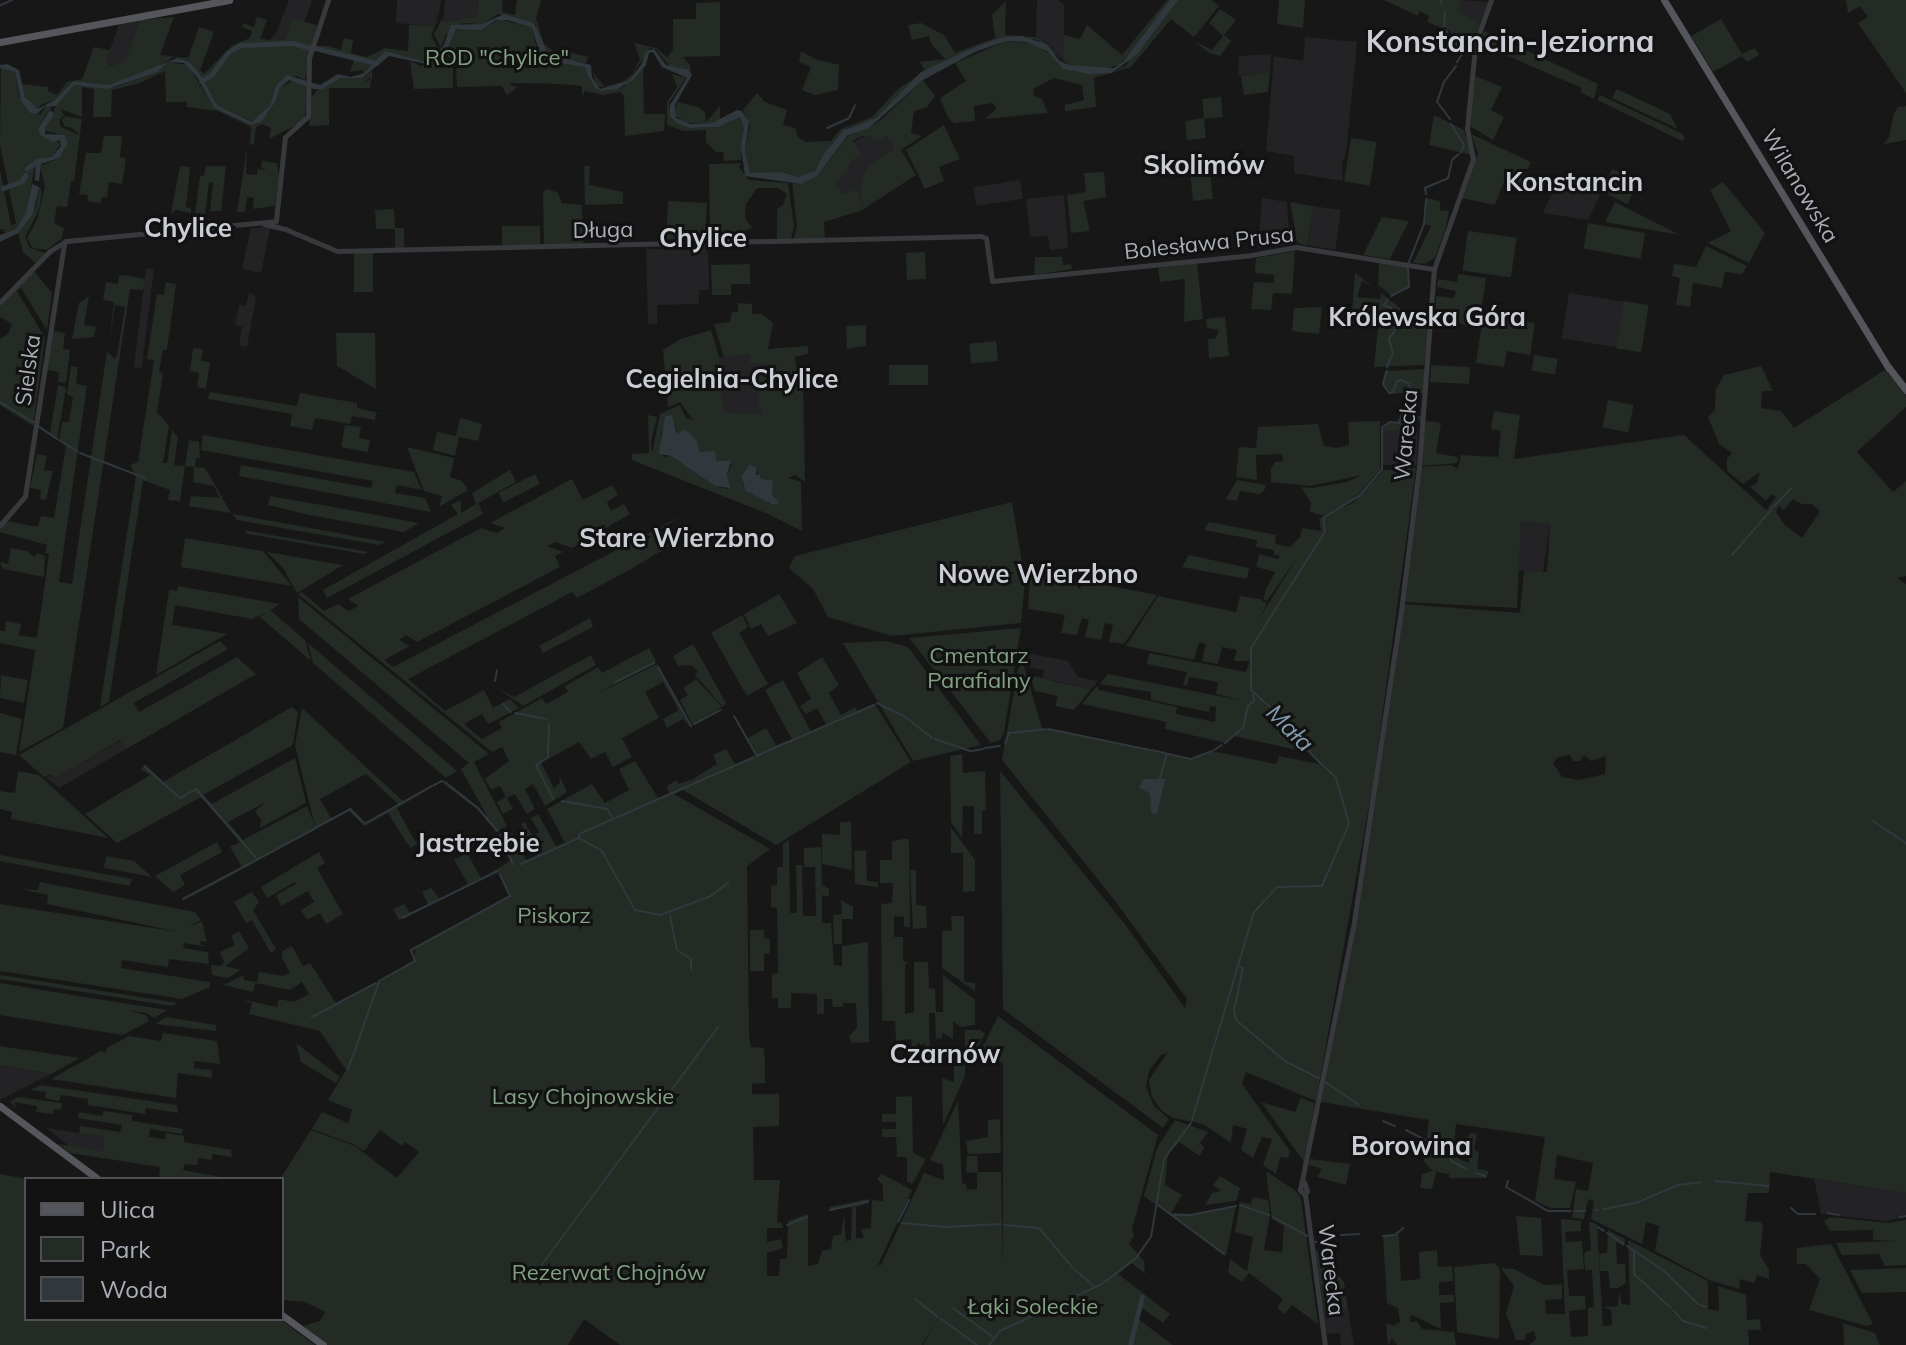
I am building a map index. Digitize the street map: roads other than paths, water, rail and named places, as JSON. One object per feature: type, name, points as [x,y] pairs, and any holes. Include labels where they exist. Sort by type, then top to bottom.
[{"type":"main road","points":[[0,42],[229,0]]},
{"type":"main road","name":"Wilanowska","points":[[1664,0],[1889,368],[1906,390]]},
{"type":"main road","points":[[0,1106],[95,1177]]},
{"type":"main road","points":[[284,1316],[323,1345]]},
{"type":"street","points":[[0,302],[49,253],[58,251],[69,241],[275,224],[285,137],[306,120],[311,49],[328,0]]},
{"type":"street","name":"Warecka","points":[[1325,1345],[1304,1191],[1318,1102],[1353,928],[1402,603],[1419,467],[1434,266],[1473,159],[1467,124],[1476,42],[1491,0]]},
{"type":"street","name":"Długa","points":[[275,224],[337,251],[983,240],[992,277]]},
{"type":"street","name":"Bolesława Prusa","points":[[992,277],[1002,280],[1296,247],[1434,266]]},
{"type":"street","name":"Sielska","points":[[0,525],[25,496],[58,251]]},
{"type":"water","points":[[1170,0],[1178,0],[1137,54],[1112,73],[1089,74],[1063,69],[1047,51],[1026,42],[1006,41],[975,52],[923,80],[868,129],[848,135],[817,176],[802,184],[745,176],[741,146],[744,128],[740,117],[719,127],[690,128],[677,123],[670,116],[670,105],[687,78],[662,67],[653,52],[649,53],[646,65],[633,80],[617,89],[600,91],[594,87],[584,67],[541,57],[532,28],[507,20],[496,20],[481,30],[456,29],[446,52],[427,64],[389,56],[362,78],[340,78],[323,89],[313,89],[289,80],[280,88],[262,121],[251,125],[214,108],[197,77],[184,63],[168,62],[158,72],[107,89],[74,85],[56,106],[45,106],[37,114],[30,113],[21,101],[15,72],[0,68],[0,65],[7,64],[19,70],[25,97],[38,109],[55,100],[73,81],[109,85],[178,58],[190,62],[200,74],[217,105],[252,122],[270,105],[276,85],[287,75],[320,85],[338,74],[351,77],[364,73],[385,51],[423,61],[443,47],[451,25],[482,24],[504,14],[534,23],[548,54],[591,65],[592,77],[600,89],[628,81],[641,65],[646,51],[654,49],[666,65],[689,70],[692,75],[675,105],[676,118],[690,124],[712,123],[737,110],[742,111],[749,122],[745,152],[750,173],[782,172],[798,177],[815,171],[825,152],[844,130],[876,118],[921,72],[977,46],[1004,37],[1021,36],[1046,44],[1060,61],[1069,65],[1114,68],[1124,61]]},
{"type":"water","points":[[50,110],[54,114],[45,128],[45,134],[64,135],[68,144],[59,158],[41,164],[39,181],[35,180],[36,159],[52,157],[61,146],[60,140],[53,142],[40,135],[38,129]]},
{"type":"water","points":[[32,184],[39,187],[33,214],[18,233],[0,242],[0,235],[16,229],[26,212]]},
{"type":"water","points":[[672,415],[676,431],[679,434],[682,430],[687,431],[697,441],[700,452],[715,451],[716,461],[731,461],[727,475],[730,488],[715,486],[671,456],[659,454],[665,416]]},
{"type":"water","points":[[750,464],[757,468],[756,475],[760,474],[760,479],[773,480],[772,494],[779,503],[774,505],[746,491],[741,476]]},
{"type":"water","points":[[1144,779],[1165,779],[1157,814],[1151,813],[1150,794],[1139,787]]},
{"type":"waterway","points":[[1,5],[12,0]]},
{"type":"waterway","name":"Mała","points":[[1440,0],[1442,4]]},
{"type":"waterway","name":"Mała","points":[[1445,11],[1444,28],[1463,53],[1457,62]]},
{"type":"waterway","points":[[201,81],[212,74],[227,53],[240,45],[293,43],[309,48]]},
{"type":"waterway","points":[[315,48],[376,63]]},
{"type":"waterway","name":"Mała","points":[[1450,119],[1437,102],[1444,82],[1456,66]]},
{"type":"waterway","points":[[827,128],[849,118],[855,105]]},
{"type":"waterway","name":"Mała","points":[[1451,124],[1464,145],[1461,152]]},
{"type":"waterway","name":"Mała","points":[[1426,194],[1425,188],[1448,178],[1452,160],[1459,154]]},
{"type":"waterway","points":[[27,168],[39,160]]},
{"type":"waterway","points":[[3,188],[22,181],[25,175]]},
{"type":"waterway","name":"Mała","points":[[1409,262],[1424,224],[1426,199]]},
{"type":"waterway","name":"Mała","points":[[1391,296],[1409,287],[1408,267]]},
{"type":"waterway","name":"Mała","points":[[1387,367],[1393,353],[1389,339],[1395,330],[1391,308],[1384,305],[1388,299]]},
{"type":"waterway","name":"Mała","points":[[1192,1120],[1254,912],[1277,887],[1322,886],[1349,824],[1336,778],[1311,754],[1299,733],[1251,690],[1251,648],[1325,532],[1323,518],[1359,496],[1382,470],[1382,427],[1390,422],[1399,423],[1407,403],[1415,401],[1409,384],[1402,380],[1397,381],[1393,392],[1389,393],[1383,384],[1387,371]]},
{"type":"waterway","points":[[0,402],[33,422]]},
{"type":"waterway","points":[[38,426],[57,439]]},
{"type":"waterway","points":[[59,440],[78,452]]},
{"type":"waterway","points":[[80,453],[145,478]]},
{"type":"waterway","points":[[1772,508],[1791,488]]},
{"type":"waterway","points":[[1732,555],[1771,510]]},
{"type":"waterway","points":[[614,683],[654,663]]},
{"type":"waterway","points":[[658,667],[691,726]]},
{"type":"waterway","points":[[495,681],[497,670]]},
{"type":"waterway","points":[[1225,743],[1243,728],[1248,706],[1254,701],[1253,694]]},
{"type":"waterway","points":[[877,703],[904,716],[932,738]]},
{"type":"waterway","points":[[503,704],[511,712]]},
{"type":"waterway","points":[[756,756],[874,705]]},
{"type":"waterway","points":[[694,724],[720,710]]},
{"type":"waterway","points":[[515,713],[546,719]]},
{"type":"waterway","points":[[734,716],[757,756]]},
{"type":"waterway","points":[[549,723],[548,757],[536,765],[553,799]]},
{"type":"waterway","points":[[1005,744],[1009,733],[1046,729]]},
{"type":"waterway","points":[[1048,729],[1150,750]]},
{"type":"waterway","points":[[935,739],[970,751]]},
{"type":"waterway","points":[[1214,750],[1222,745]]},
{"type":"waterway","points":[[985,748],[1000,746]]},
{"type":"waterway","points":[[972,751],[983,749]]},
{"type":"waterway","points":[[1152,750],[1172,755]]},
{"type":"waterway","points":[[1173,755],[1191,759],[1212,751]]},
{"type":"waterway","points":[[1160,778],[1167,754]]},
{"type":"waterway","points":[[521,864],[579,838],[579,834],[754,757]]},
{"type":"waterway","points":[[145,767],[180,798],[196,789],[258,860]]},
{"type":"waterway","points":[[434,785],[442,781]]},
{"type":"waterway","points":[[445,782],[478,808],[497,831]]},
{"type":"waterway","points":[[364,824],[432,786]]},
{"type":"waterway","points":[[562,801],[607,809],[612,817]]},
{"type":"waterway","points":[[315,828],[350,809],[362,822]]},
{"type":"waterway","points":[[1873,821],[1906,843]]},
{"type":"waterway","points":[[183,899],[314,829]]},
{"type":"waterway","points":[[500,836],[513,864]]},
{"type":"waterway","points":[[579,838],[602,851],[619,882]]},
{"type":"waterway","points":[[402,918],[498,871]]},
{"type":"waterway","points":[[376,991],[379,981],[415,961],[411,950],[510,896],[500,875]]},
{"type":"waterway","points":[[620,883],[635,910],[660,915],[709,897],[728,883]]},
{"type":"waterway","points":[[670,915],[677,950],[691,959],[691,969]]},
{"type":"waterway","points":[[1240,967],[1243,968],[1234,1010],[1236,1020],[1285,1061],[1319,1078]]},
{"type":"waterway","points":[[312,1017],[376,983]]},
{"type":"waterway","points":[[353,1056],[375,993]]},
{"type":"waterway","points":[[537,1271],[718,1027]]},
{"type":"waterway","points":[[348,1070],[352,1058]]},
{"type":"waterway","points":[[1324,1081],[1359,1105]]},
{"type":"waterway","points":[[1383,1121],[1395,1126]]},
{"type":"waterway","name":"Mała","points":[[1151,1237],[1164,1159],[1191,1123]]},
{"type":"waterway","points":[[1406,1130],[1438,1146]]},
{"type":"waterway","points":[[1440,1147],[1453,1162],[1466,1169]]},
{"type":"waterway","points":[[1476,1173],[1486,1176]]},
{"type":"waterway","points":[[1508,1181],[1506,1187],[1548,1211],[1571,1211]]},
{"type":"waterway","points":[[1715,1181],[1769,1186]]},
{"type":"waterway","points":[[1604,1209],[1636,1203],[1678,1185],[1701,1182]]},
{"type":"waterway","points":[[898,1222],[909,1200]]},
{"type":"waterway","points":[[830,1210],[868,1201]]},
{"type":"waterway","points":[[1158,1205],[1224,1254]]},
{"type":"waterway","points":[[1240,1205],[1269,1215]]},
{"type":"waterway","points":[[1171,1215],[1191,1215],[1236,1206]]},
{"type":"waterway","points":[[1791,1208],[1798,1214],[1815,1214]]},
{"type":"waterway","points":[[1575,1211],[1585,1211]]},
{"type":"waterway","points":[[1828,1213],[1839,1215]]},
{"type":"waterway","points":[[1900,1217],[1906,1216]]},
{"type":"waterway","points":[[787,1225],[807,1217]]},
{"type":"waterway","points":[[1273,1217],[1307,1236]]},
{"type":"waterway","points":[[902,1223],[944,1227],[1001,1224]]},
{"type":"waterway","points":[[1004,1225],[1039,1228],[1073,1268]]},
{"type":"waterway","points":[[1598,1227],[1604,1231]]},
{"type":"waterway","points":[[1383,1236],[1395,1235],[1403,1228]]},
{"type":"waterway","points":[[1607,1233],[1624,1244]]},
{"type":"waterway","points":[[1341,1235],[1359,1234]]},
{"type":"waterway","points":[[989,1345],[1000,1331],[1102,1284],[1136,1258],[1150,1238]]},
{"type":"waterway","points":[[1315,1242],[1336,1239]]},
{"type":"waterway","points":[[1627,1246],[1664,1271],[1698,1304]]},
{"type":"waterway","points":[[1634,1251],[1634,1274],[1671,1308]]},
{"type":"waterway","points":[[1075,1270],[1095,1287]]},
{"type":"waterway","name":"Mała","points":[[1130,1345],[1142,1296]]},
{"type":"waterway","points":[[915,1299],[938,1317]]},
{"type":"waterway","points":[[1700,1305],[1706,1307]]},
{"type":"waterway","points":[[953,1308],[993,1337]]},
{"type":"waterway","points":[[1673,1310],[1683,1321],[1706,1328]]},
{"type":"waterway","points":[[941,1319],[977,1345]]},
{"type":"district","name":"Konstancin-Jeziorna","points":[[1510,41]]},
{"type":"district","name":"Skolimów","points":[[1204,165]]},
{"type":"district","name":"Konstancin","points":[[1574,182]]},
{"type":"district","name":"Chylice","points":[[188,228]]},
{"type":"district","name":"Chylice","points":[[703,238]]},
{"type":"district","name":"Królewska Góra","points":[[1427,317]]},
{"type":"district","name":"Cegielnia-Chylice","points":[[732,379]]},
{"type":"district","name":"Stare Wierzbno","points":[[677,538]]},
{"type":"district","name":"Nowe Wierzbno","points":[[1038,574]]},
{"type":"district","name":"Jastrzębie","points":[[478,843]]},
{"type":"district","name":"Czarnów","points":[[945,1054]]},
{"type":"district","name":"Borowina","points":[[1411,1146]]},
{"type":"park label","name":"ROD \"Chylice\"","points":[[497,58]]},
{"type":"park label","name":"Cmentarz Parafialny","points":[[979,668]]},
{"type":"park label","name":"Piskorz","points":[[554,916]]},
{"type":"park label","name":"Lasy Chojnowskie","points":[[583,1097]]},
{"type":"park label","name":"Rezerwat Chojnów","points":[[609,1273]]},
{"type":"park label","name":"Łąki Soleckie","points":[[1033,1307]]}]
